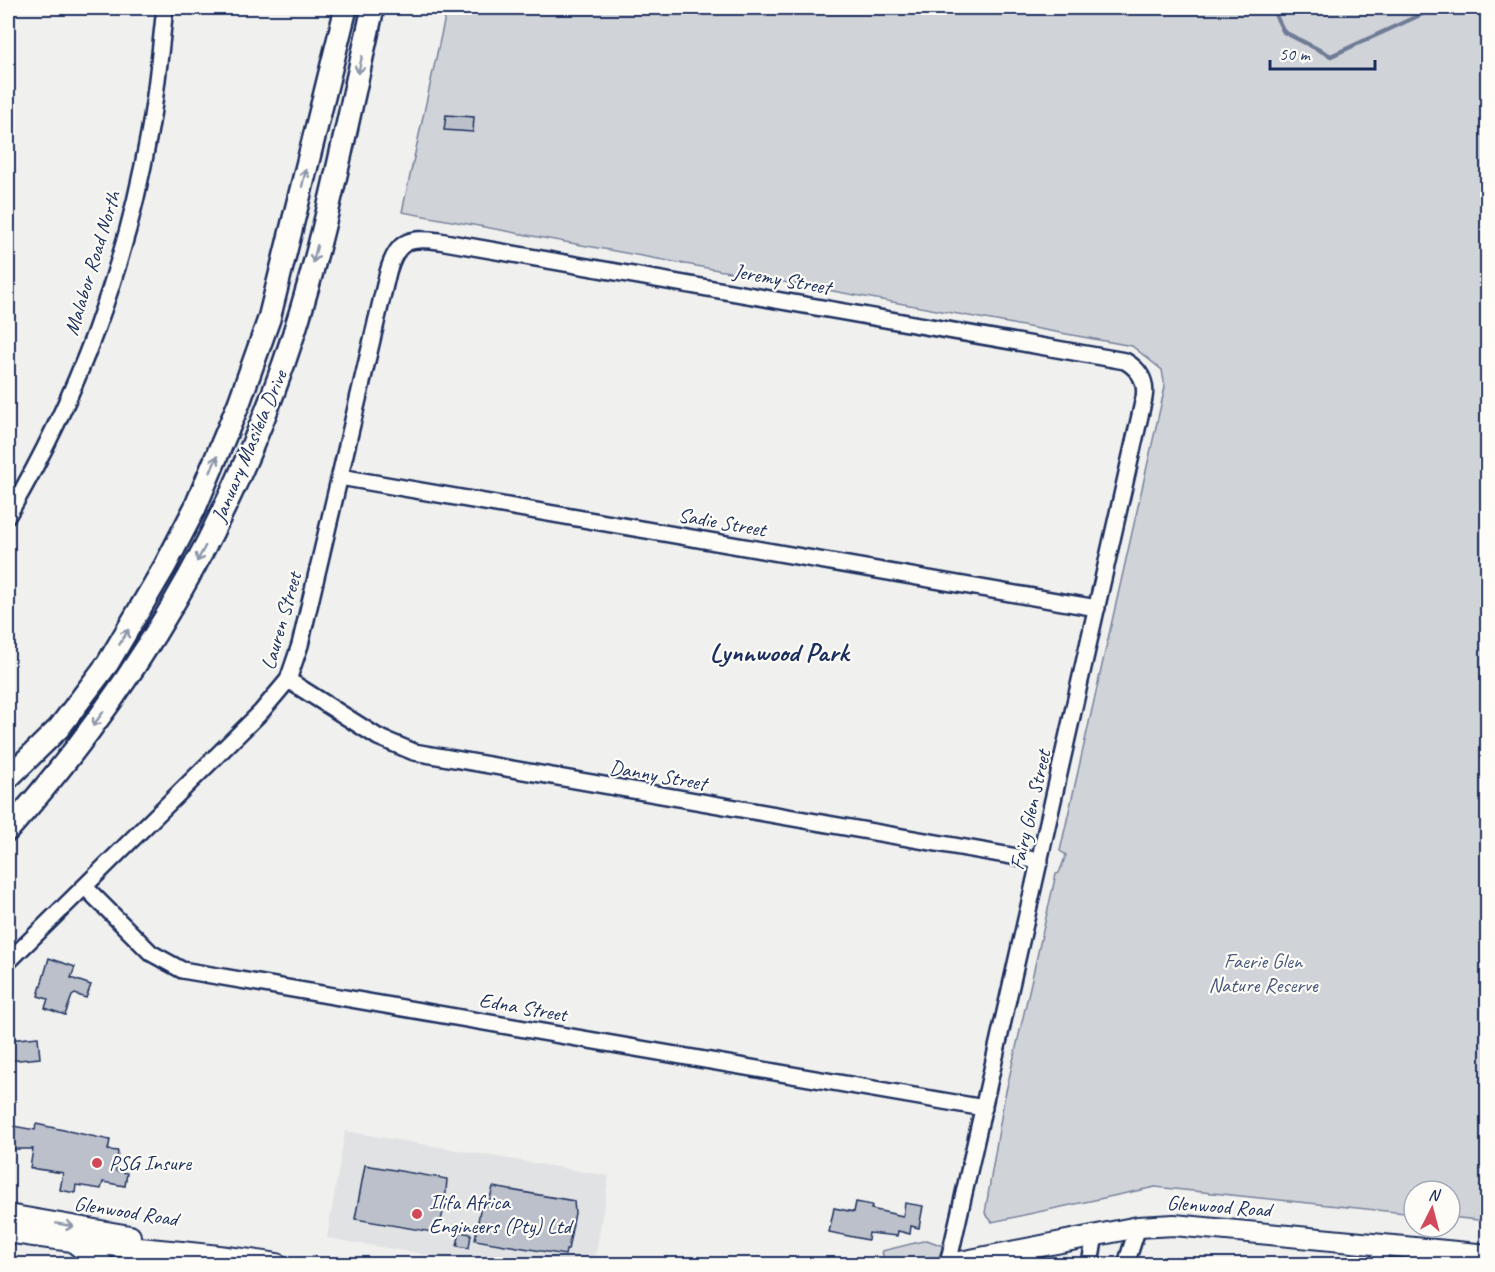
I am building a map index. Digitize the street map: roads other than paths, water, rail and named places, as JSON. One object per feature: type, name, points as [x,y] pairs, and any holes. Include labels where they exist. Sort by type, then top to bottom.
[{"type":"main road","name":"January Masilela Drive","points":[[8,778],[59,728],[108,663],[160,576],[195,508],[240,403],[268,319],[346,8]]},
{"type":"main road","name":"January Masilela Drive","points":[[8,830],[76,748],[123,684],[173,605],[228,501],[271,400],[306,290],[373,8]]},
{"type":"street","name":"Malabor Road North","points":[[8,515],[67,399],[110,288],[131,215],[149,136],[165,8]]},
{"type":"street","name":"Jeremy Street","points":[[422,239],[1106,357],[1125,361],[1134,366]]},
{"type":"street","name":"Lauren Street","points":[[8,962],[266,706],[288,680],[300,645],[391,262],[401,246],[409,241],[422,239]]},
{"type":"street","name":"Fairy Glen Street","points":[[949,1264],[1144,398],[1144,381],[1134,366]]},
{"type":"street","name":"Sadie Street","points":[[340,477],[1097,608]]},
{"type":"street","name":"Danny Street","points":[[288,680],[378,737],[414,753],[1040,861]]},
{"type":"street","name":"Edna Street","points":[[85,887],[151,953],[182,970],[984,1108]]},
{"type":"street","name":"Glenwood Road","points":[[8,1215],[138,1250]]},
{"type":"street","name":"Glenwood Road","points":[[949,1264],[1138,1227],[1186,1225],[1380,1244],[1432,1257],[1488,1255]]},
{"type":"street","points":[[1126,1264],[1138,1227]]},
{"type":"street","name":"Glenwood Road","points":[[8,1232],[138,1250],[236,1257],[277,1264]]},
{"type":"street","points":[[1090,1264],[1095,1235]]},
{"type":"street","points":[[74,1242],[103,1264]]},
{"type":"street","points":[[1380,1244],[1380,1264]]},
{"type":"waterway","points":[[1272,8],[1284,32],[1331,56],[1435,8]]},
{"type":"place","name":"PSG Insure","points":[[97,1163]]},
{"type":"place","name":"Ilifa Africa Engineers (Pty) Ltd","points":[[417,1214]]},
{"type":"district","name":"Lynnwood Park","points":[[779,652]]},
{"type":"park label","name":"Faerie Glen Nature Reserve","points":[[1263,973]]}]
